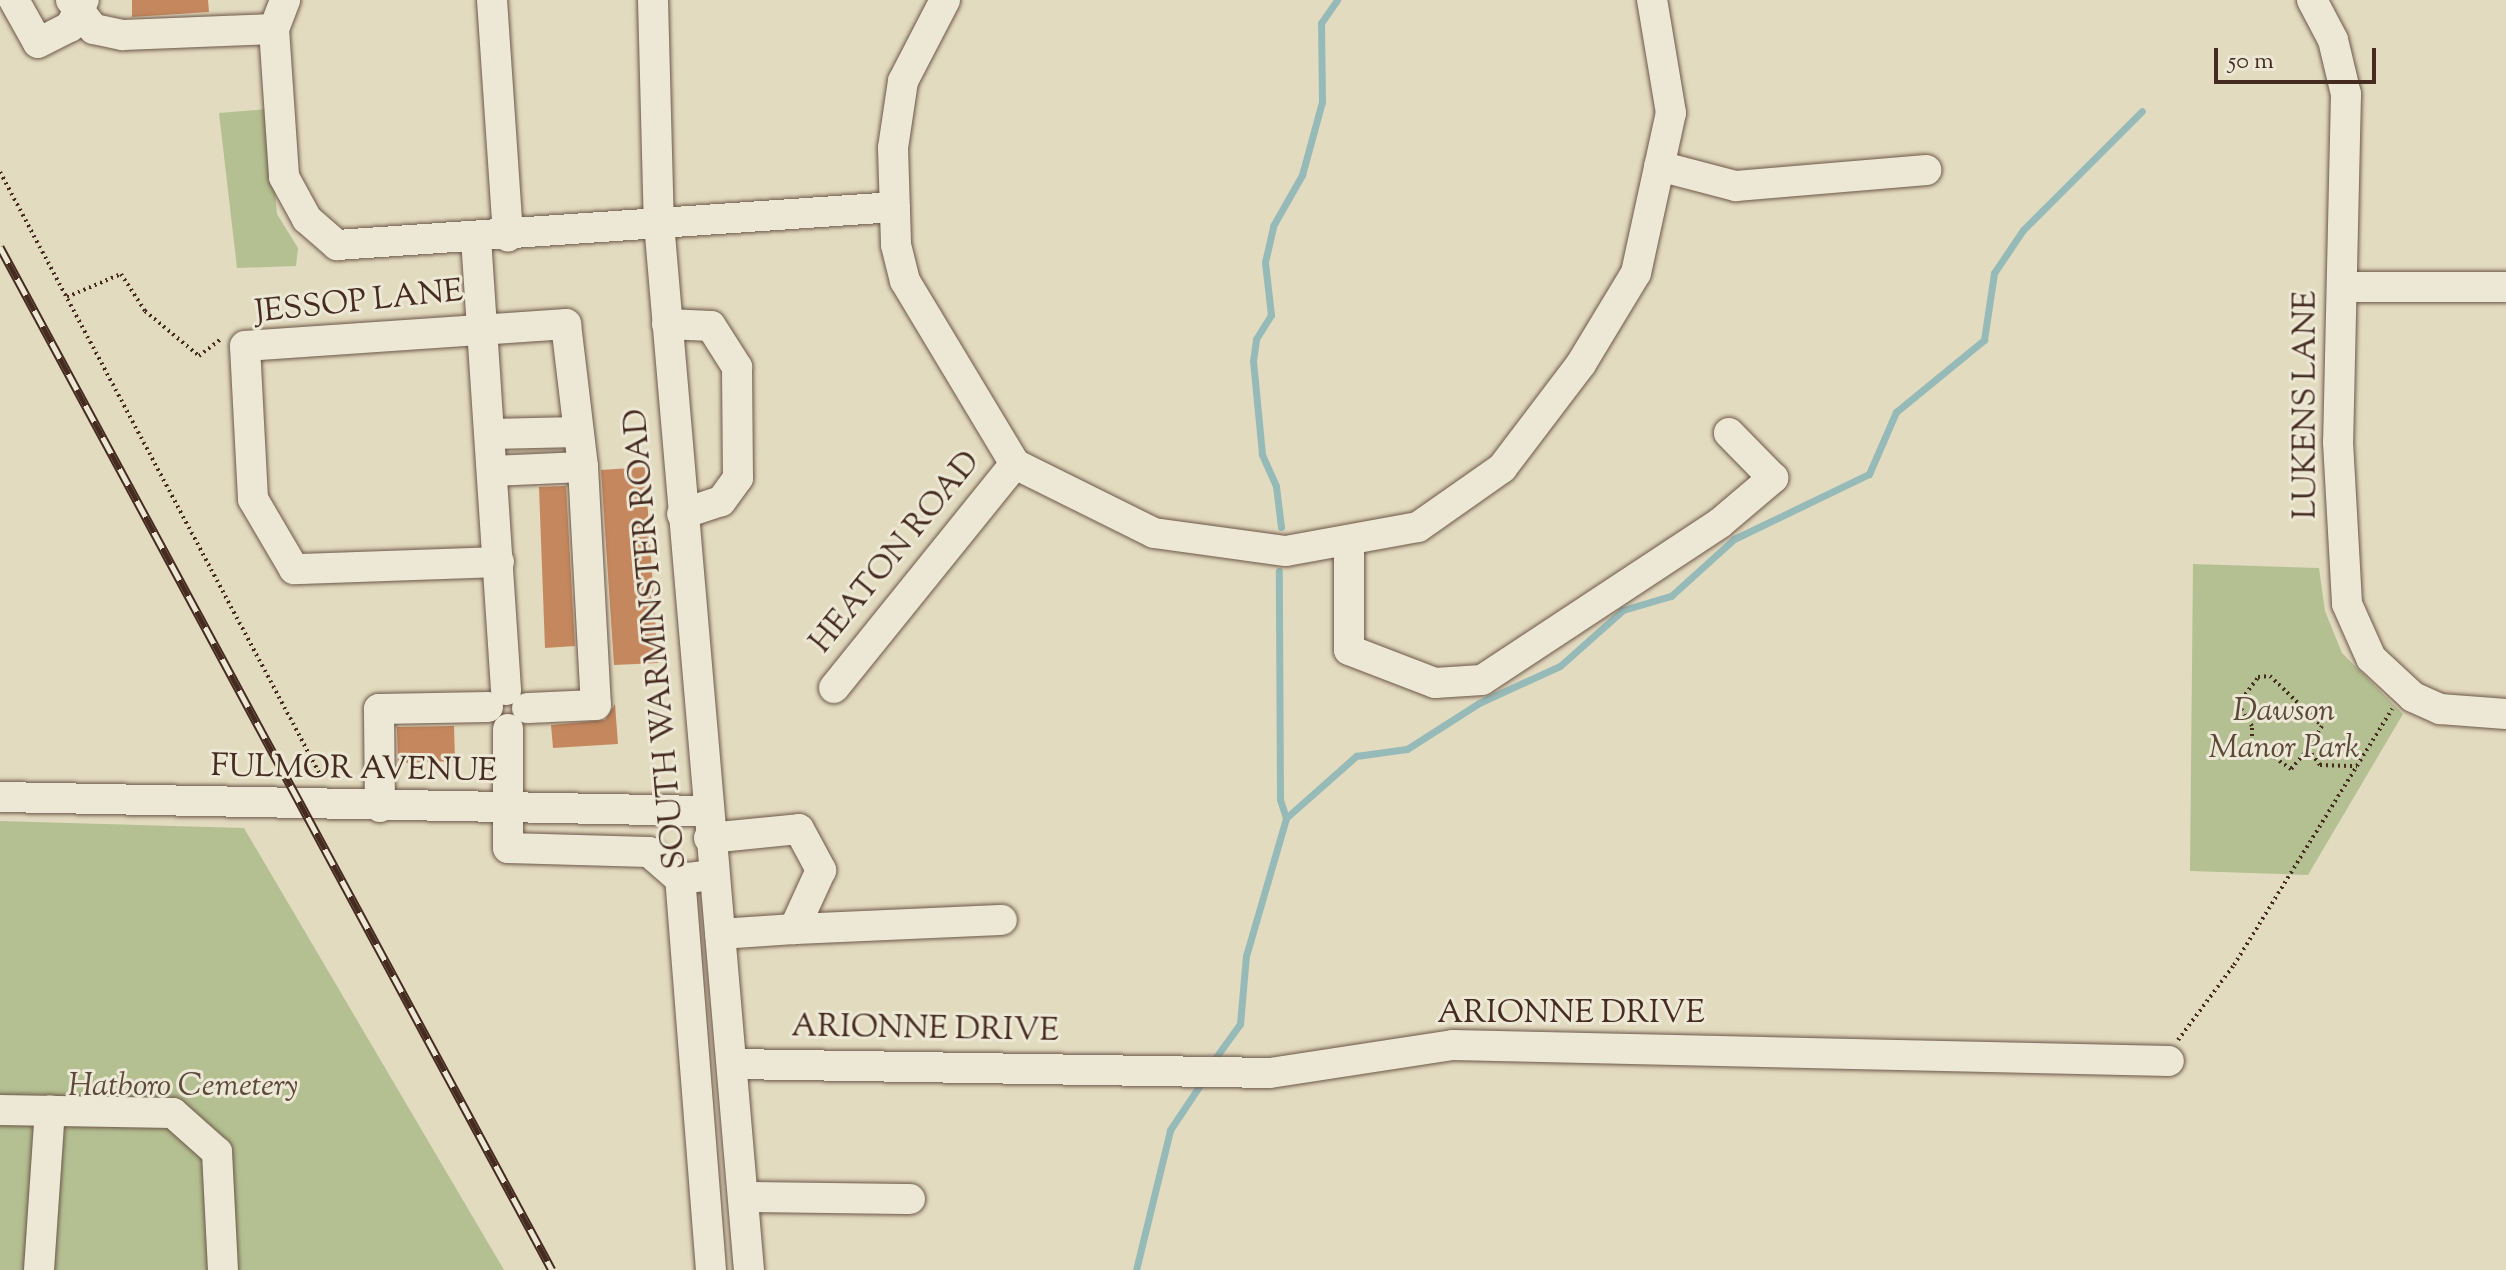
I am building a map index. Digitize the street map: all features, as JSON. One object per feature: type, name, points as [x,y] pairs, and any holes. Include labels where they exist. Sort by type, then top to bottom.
[{"type":"street","points":[[14,0],[38,43],[70,27],[77,4]]},
{"type":"street","points":[[285,0],[274,29],[284,177],[322,236],[352,249],[895,207]]},
{"type":"street","points":[[492,0],[508,236]]},
{"type":"street","name":"SOUTH WARMINSTER ROAD","points":[[653,0],[659,223],[708,824],[746,1197],[749,1270]]},
{"type":"street","points":[[945,0],[903,81],[893,148],[895,207],[905,281],[1015,464],[1154,533],[1286,551],[1418,527],[1502,468],[1581,364],[1636,273],[1671,113],[1652,0]]},
{"type":"street","name":"LUKENS LANE","points":[[2312,0],[2333,40],[2346,94],[2338,442],[2347,604],[2371,658],[2402,686],[2440,709],[2506,714]]},
{"type":"street","points":[[77,4],[94,29],[123,35],[274,29]]},
{"type":"street","points":[[1659,166],[1736,186],[1926,170]]},
{"type":"street","points":[[476,238],[507,708],[508,848],[649,852],[680,879],[702,1098],[710,1256],[747,1235]]},
{"type":"street","points":[[2342,287],[2506,287]]},
{"type":"street","name":"JESSOP LANE","points":[[499,562],[294,569],[253,499],[245,346],[483,325],[566,324],[578,432]]},
{"type":"street","points":[[667,324],[711,326],[737,367],[738,478],[721,501],[682,514]]},
{"type":"street","points":[[380,807],[379,709],[596,705],[583,467],[578,432],[490,434]]},
{"type":"street","points":[[1349,540],[1349,650],[1435,683],[1482,680],[1720,523],[1773,478],[1729,433]]},
{"type":"street","name":"HEATON ROAD","points":[[834,688],[1015,464]]},
{"type":"street","points":[[492,471],[583,467]]},
{"type":"street","name":"FULMOR AVENUE","points":[[0,797],[338,807],[634,810],[708,824],[799,829],[810,839],[821,870],[794,929]]},
{"type":"street","points":[[633,851],[634,810]]},
{"type":"street","points":[[680,879],[713,875]]},
{"type":"street","points":[[720,934],[1002,920]]},
{"type":"street","name":"ARIONNE DRIVE","points":[[697,1044],[733,1051],[1270,1073],[1453,1045],[2169,1061]]},
{"type":"street","points":[[702,1098],[737,1095]]},
{"type":"street","points":[[0,1110],[173,1113],[217,1152],[223,1270]]},
{"type":"street","points":[[39,1270],[50,1110]]},
{"type":"street","points":[[746,1197],[910,1199]]},
{"type":"path","points":[[0,172],[338,807]]},
{"type":"path","points":[[67,297],[121,274],[145,311],[199,356],[224,336],[245,346]]},
{"type":"path","points":[[2270,676],[2322,726],[2308,749],[2291,769],[2252,743],[2238,704],[2258,677],[2270,676]]},
{"type":"path","points":[[2169,1061],[2188,1017],[2234,965],[2357,766],[2402,686]]},
{"type":"path","points":[[2308,749],[2320,765],[2357,766]]},
{"type":"green space","points":[[268,109],[277,214],[298,248],[296,266],[237,268],[219,113]]},
{"type":"green space","name":"Dawson Manor Park","points":[[2193,564],[2319,568],[2325,611],[2342,653],[2403,714],[2308,875],[2190,871]]},
{"type":"green space","name":"Hatboro Cemetery","points":[[0,821],[244,828],[504,1270],[0,1270]]},
{"type":"building","points":[[132,0],[208,0],[209,12],[132,17]]},
{"type":"building","points":[[645,467],[658,663],[614,665],[601,470]]},
{"type":"building","points":[[566,486],[575,646],[545,648],[539,487]]},
{"type":"building","points":[[615,704],[618,744],[553,748],[551,725],[605,720]]},
{"type":"building","points":[[454,726],[455,761],[398,763],[397,727]]},
{"type":"waterway","points":[[1281,527],[1276,486],[1262,454],[1253,361],[1256,339],[1271,315],[1265,262],[1273,226],[1302,175],[1322,102],[1321,23],[1337,0]]},
{"type":"waterway","points":[[1286,818],[1356,756],[1407,749],[1479,703],[1560,666],[1623,610],[1671,596],[1734,539],[1869,474],[1896,412],[1984,340],[1994,273],[2023,230],[2142,111]]},
{"type":"waterway","points":[[1211,1064],[1240,1024],[1246,956],[1286,818],[1280,799],[1279,571]]},
{"type":"waterway","points":[[1136,1270],[1170,1130],[1204,1079]]},
{"type":"railway","points":[[0,247],[552,1270]]}]
